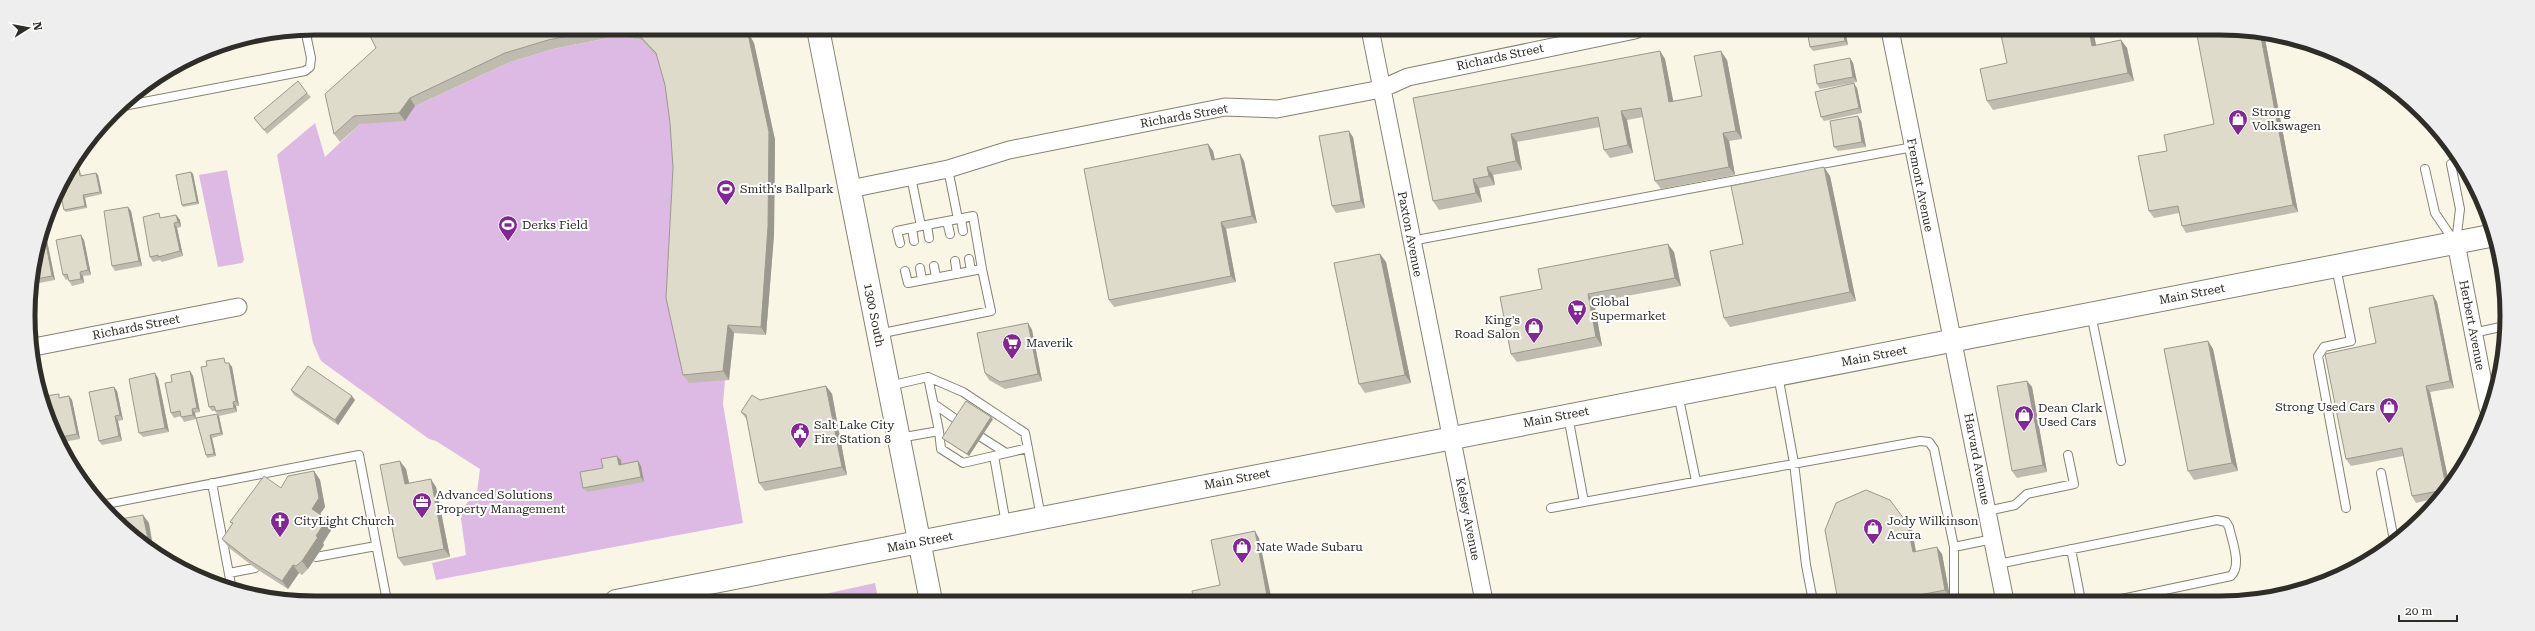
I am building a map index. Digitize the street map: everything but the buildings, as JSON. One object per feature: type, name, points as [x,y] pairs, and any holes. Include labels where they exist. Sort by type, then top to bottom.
[{"type":"street","name":"1300 South","points":[[819,35],[930,596]]},
{"type":"street","name":"Paxton Avenue","points":[[1371,35],[1411,241],[1452,437]]},
{"type":"street","name":"Richards Street","points":[[850,189],[948,170],[1009,150],[1225,107],[1277,109],[1382,89],[1408,77],[1611,35]]},
{"type":"street","name":"Fremont Avenue","points":[[1891,35],[1953,340]]},
{"type":"street","name":"Main Street","points":[[660,596],[919,542],[1452,437],[2488,236]]},
{"type":"street","name":"Herbert Avenue","points":[[2456,243],[2487,400]]},
{"type":"street","name":"Richards Street","points":[[37,346],[238,308]]},
{"type":"street","name":"Harvard Avenue","points":[[1953,340],[2004,596]]},
{"type":"street","name":"Kelsey Avenue","points":[[1452,437],[1483,596]]},
{"type":"lane","points":[[132,104],[305,71],[310,67],[311,58],[306,36]]},
{"type":"lane","points":[[1411,241],[1913,147]]},
{"type":"lane","points":[[2451,164],[2460,209],[2456,243]]},
{"type":"lane","points":[[2425,169],[2435,214],[2456,243]]},
{"type":"lane","points":[[948,170],[963,231]]},
{"type":"lane","points":[[911,177],[924,226],[929,238]]},
{"type":"lane","points":[[878,334],[991,311],[973,216],[897,231],[900,243]]},
{"type":"lane","points":[[947,221],[950,234]]},
{"type":"lane","points":[[912,228],[914,241]]},
{"type":"lane","points":[[969,259],[971,271]]},
{"type":"lane","points":[[955,261],[957,274]]},
{"type":"lane","points":[[934,266],[936,277]]},
{"type":"lane","points":[[2336,266],[2351,341],[2324,347],[2318,356],[2346,508]]},
{"type":"lane","points":[[920,268],[922,280]]},
{"type":"lane","points":[[905,271],[908,283],[982,269]]},
{"type":"lane","points":[[2091,314],[2121,461]]},
{"type":"lane","points":[[2474,333],[2499,327]]},
{"type":"lane","points":[[1778,374],[1794,464],[1806,565],[1812,596]]},
{"type":"lane","points":[[888,386],[928,377],[963,392],[1025,433],[1041,518]]},
{"type":"lane","points":[[928,377],[939,431],[941,449],[963,463],[1028,448]]},
{"type":"lane","points":[[1678,394],[1696,482]]},
{"type":"lane","points":[[934,404],[956,420]]},
{"type":"lane","points":[[1567,415],[1584,502]]},
{"type":"lane","points":[[898,438],[939,431]]},
{"type":"lane","points":[[981,437],[1006,454]]},
{"type":"lane","points":[[1551,508],[1920,440],[1929,442],[1934,449],[1954,547],[1954,596]]},
{"type":"lane","points":[[108,504],[359,455],[386,596]]},
{"type":"lane","points":[[1987,511],[2015,505],[2027,494],[2074,484],[2068,455]]},
{"type":"lane","points":[[994,456],[1006,525]]},
{"type":"lane","points":[[2381,473],[2393,535]]},
{"type":"lane","points":[[212,484],[231,583]]},
{"type":"lane","points":[[1998,564],[2217,520],[2226,522],[2229,528],[2237,565],[2235,572],[2231,576],[2136,596]]},
{"type":"lane","points":[[1954,547],[1992,539]]},
{"type":"lane","points":[[316,557],[376,546]]},
{"type":"lane","points":[[2072,549],[2080,596]]},
{"type":"lane","points":[[229,573],[255,568]]},
{"type":"shaded area","name":"Derks Field","points":[[618,36],[641,40],[662,62],[725,380],[723,404],[743,523],[436,580],[432,563],[466,555],[460,511],[477,492],[480,469],[436,441],[429,439],[321,361],[313,343],[277,155],[315,123],[325,157],[360,124],[415,106],[510,62],[553,49]]},
{"type":"shaded area","points":[[227,170],[244,260],[242,263],[218,267],[199,175]]},
{"type":"shaded area","points":[[875,583],[878,596],[825,596],[825,594]]},
{"type":"place","name":"Strong Volkswagen","points":[[2238,136]]},
{"type":"place","name":"Smith's Ballpark","points":[[726,206]]},
{"type":"place","name":"Derks Field","points":[[508,242]]},
{"type":"place","name":"Global Supermarket","points":[[1577,326]]},
{"type":"place","name":"King's Road Salon","points":[[1534,344]]},
{"type":"place","name":"Maverik","points":[[1012,360]]},
{"type":"place","name":"Strong Used Cars","points":[[2389,424]]},
{"type":"place","name":"Dean Clark Used Cars","points":[[2024,432]]},
{"type":"place","name":"Salt Lake City Fire Station 8","points":[[800,449]]},
{"type":"place","name":"Advanced Solutions Property Management","points":[[422,519]]},
{"type":"place","name":"CityLight Church","points":[[280,538]]},
{"type":"place","name":"Jody Wilkinson Acura","points":[[1873,545]]},
{"type":"place","name":"Nate Wade Subaru","points":[[1242,564]]}]
